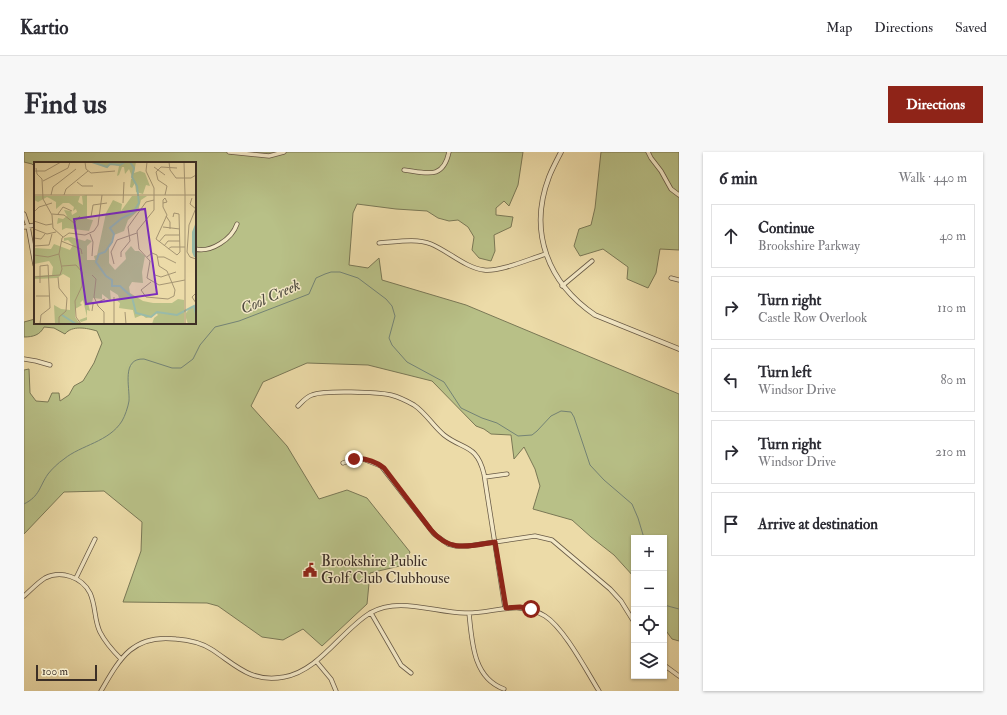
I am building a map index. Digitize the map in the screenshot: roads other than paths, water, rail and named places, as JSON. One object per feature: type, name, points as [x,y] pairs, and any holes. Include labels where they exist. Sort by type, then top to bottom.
[{"type":"street","points":[[229,152],[269,156],[284,152]]},
{"type":"street","points":[[404,170],[434,174],[446,164],[449,152]]},
{"type":"street","points":[[560,152],[549,178],[543,199],[541,225],[542,237],[551,268],[562,286],[578,302],[595,315],[679,349]]},
{"type":"street","points":[[648,152],[671,189],[679,195]]},
{"type":"street","points":[[24,214],[34,261]]},
{"type":"street","points":[[196,249],[208,250],[218,245],[232,234],[237,224]]},
{"type":"street","points":[[379,242],[415,241],[430,244],[473,267],[483,270],[496,270],[546,254]]},
{"type":"street","points":[[562,286],[592,262]]},
{"type":"street","points":[[671,278],[679,280]]},
{"type":"street","points":[[24,359],[50,365]]},
{"type":"street","points":[[298,406],[309,396],[324,392],[396,396],[417,407],[446,436],[465,446],[474,453],[482,465],[485,477],[506,608]]},
{"type":"street","points":[[343,463],[354,459],[361,459],[370,460],[381,466],[431,530],[445,543],[461,547],[536,536],[552,540],[614,593],[631,618]]},
{"type":"street","points":[[485,477],[506,474]]},
{"type":"street","points":[[76,578],[95,539]]},
{"type":"street","points":[[24,596],[47,577],[59,575],[76,578],[84,584],[90,593],[100,632],[106,642],[121,659]]},
{"type":"street","points":[[101,691],[121,659],[132,648],[144,641],[166,638],[192,641],[203,645],[239,670],[258,677],[271,678],[291,676],[305,669],[316,661],[371,613],[387,607],[401,605],[456,613],[469,613],[520,607],[535,611],[544,615],[555,624],[599,691]]},
{"type":"street","points":[[371,613],[401,666],[411,673]]},
{"type":"street","points":[[469,613],[478,666],[491,682],[504,689]]},
{"type":"street","points":[[316,661],[331,679],[336,691]]},
{"type":"street","points":[[667,667],[679,676]]},
{"type":"waterway","name":"Cool Creek","points":[[24,504],[33,498],[48,474],[60,462],[78,450],[110,434],[122,421],[129,401],[128,374],[132,363],[137,360],[144,359],[172,368],[181,368],[193,359],[200,345],[215,327],[239,321],[309,294],[316,278],[331,272],[340,272],[358,278],[386,299],[392,306],[395,316],[389,338],[392,345],[407,362],[444,382],[461,408],[497,423],[518,436],[532,435],[551,416],[561,411],[571,412],[590,465],[604,480],[632,504],[643,535]]},
{"type":"waterway","name":"Cool Creek","points":[[667,606],[679,609]]},
{"type":"place","name":"Brookshire Public Golf Club Clubhouse","points":[[310,570]]}]
